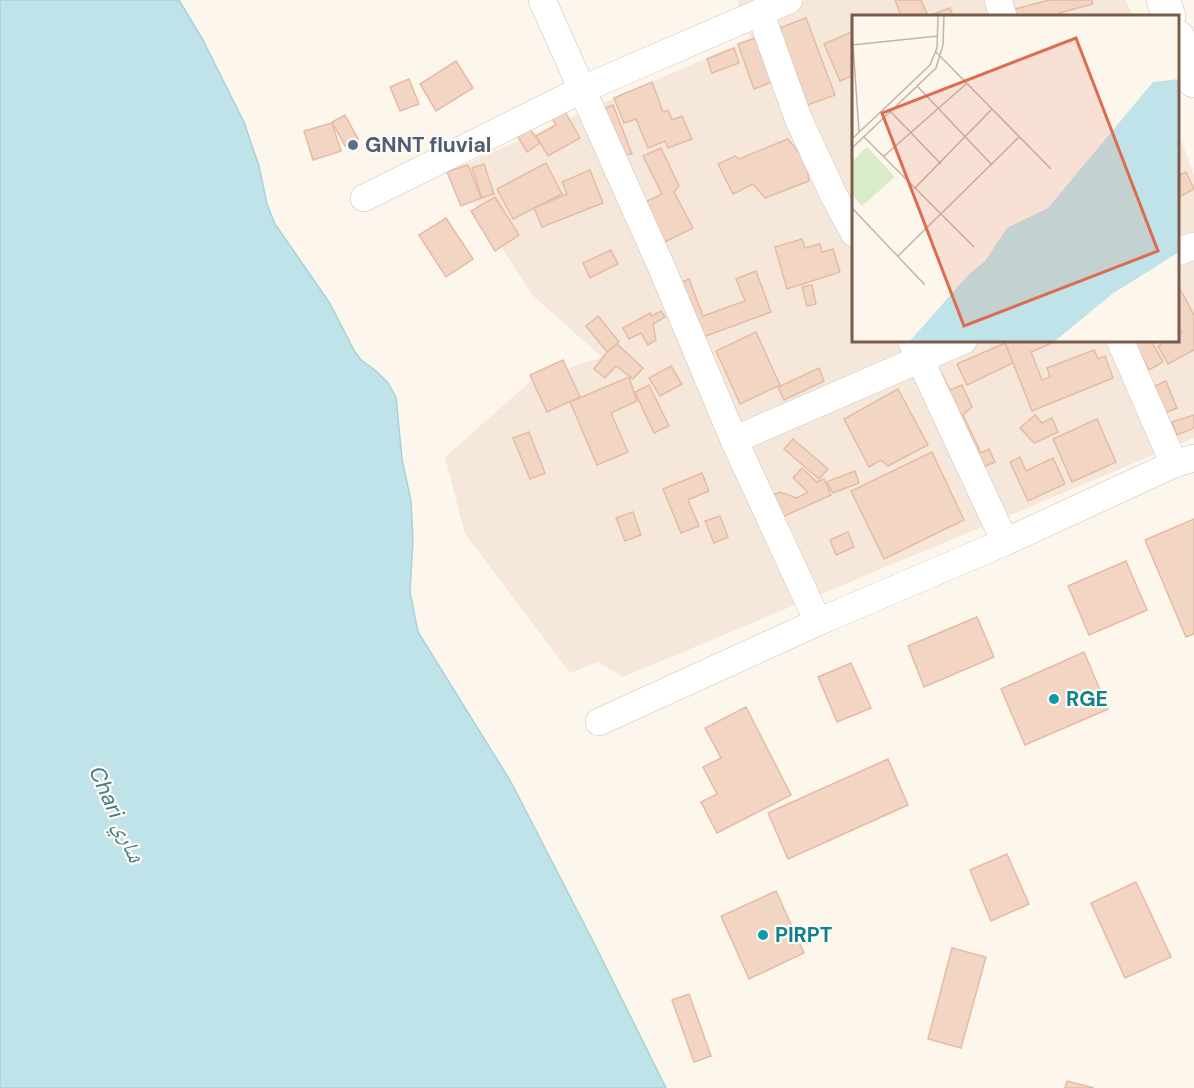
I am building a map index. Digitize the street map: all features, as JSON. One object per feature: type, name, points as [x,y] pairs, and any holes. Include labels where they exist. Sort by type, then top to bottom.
[{"type":"street","points":[[542,0],[662,266],[734,440],[818,622]]},
{"type":"street","points":[[364,198],[583,89],[789,0]]},
{"type":"street","points":[[998,0],[1003,15]]},
{"type":"street","points":[[1163,0],[1170,15]]},
{"type":"street","points":[[760,12],[798,118],[843,189],[852,225]]},
{"type":"street","points":[[1179,44],[1194,81]]},
{"type":"street","points":[[1179,252],[1194,246]]},
{"type":"street","points":[[734,440],[916,350],[954,342]]},
{"type":"street","points":[[599,722],[818,622],[1005,542],[1184,461],[1121,342]]},
{"type":"street","points":[[916,350],[1005,542]]},
{"type":"shaded area","points":[[737,0],[1126,0],[1133,15],[852,15],[852,342],[1179,342],[1179,135],[1194,175],[1194,438],[623,677],[598,662],[570,673],[465,534],[445,457],[531,381],[602,357],[533,296],[452,170],[750,37]]},
{"type":"water","name":"Chari شاري","points":[[0,0],[179,0],[203,40],[244,122],[259,166],[267,204],[275,224],[329,302],[355,352],[388,383],[396,397],[402,459],[411,501],[413,540],[410,592],[418,632],[511,782],[666,1088],[0,1088]]},
{"type":"building","points":[[895,0],[921,0],[928,15],[901,15]]},
{"type":"building","points":[[1049,0],[1092,0],[1093,4],[1059,13],[1060,15],[1013,15],[1011,10]]},
{"type":"building","points":[[950,8],[953,15],[931,15]]},
{"type":"building","points":[[806,18],[835,95],[802,107],[774,30]]},
{"type":"building","points":[[852,32],[852,76],[840,81],[824,44]]},
{"type":"building","points":[[764,35],[780,79],[754,89],[738,44]]},
{"type":"building","points":[[734,48],[739,63],[712,73],[707,59]]},
{"type":"building","points":[[456,61],[473,88],[436,111],[420,84]]},
{"type":"building","points":[[409,79],[419,104],[400,111],[390,87]]},
{"type":"building","points":[[652,82],[663,112],[668,110],[672,120],[682,116],[692,139],[668,148],[665,141],[648,148],[636,119],[624,123],[614,98]]},
{"type":"building","points":[[613,105],[632,154],[621,156],[603,109]]},
{"type":"building","points":[[563,108],[580,138],[548,156],[536,136],[556,125],[550,115]]},
{"type":"building","points":[[345,115],[358,139],[345,146],[332,122]]},
{"type":"building","points":[[332,123],[341,151],[313,160],[304,131]]},
{"type":"building","points":[[530,129],[540,143],[527,152],[518,137]]},
{"type":"building","points":[[788,139],[806,162],[809,181],[765,198],[753,184],[733,194],[718,164],[735,156],[739,159]]},
{"type":"building","points":[[661,148],[679,186],[674,192],[693,228],[665,242],[645,202],[662,194],[643,156]]},
{"type":"building","points":[[546,163],[562,194],[513,219],[497,189]]},
{"type":"building","points":[[484,164],[494,194],[482,198],[472,168]]},
{"type":"building","points":[[468,165],[481,198],[461,206],[447,172]]},
{"type":"building","points":[[590,170],[603,203],[542,227],[534,208],[567,194],[562,182]]},
{"type":"building","points":[[1186,172],[1194,189],[1179,197],[1179,176]]},
{"type":"building","points":[[495,197],[519,235],[495,251],[471,211]]},
{"type":"building","points":[[446,218],[473,259],[446,277],[419,235]]},
{"type":"building","points":[[802,239],[805,248],[820,244],[822,252],[833,249],[840,272],[787,289],[775,247]]},
{"type":"building","points":[[611,250],[618,264],[590,278],[583,263]]},
{"type":"building","points":[[756,271],[771,312],[695,340],[675,285],[689,279],[703,316],[745,301],[736,279]]},
{"type":"building","points":[[812,285],[816,304],[807,306],[802,287]]},
{"type":"building","points":[[1179,287],[1194,315],[1194,350],[1168,364],[1158,346],[1165,342],[1179,342],[1179,335],[1182,333],[1179,326]]},
{"type":"building","points":[[661,311],[665,317],[653,324],[656,340],[648,345],[641,333],[629,339],[623,328],[650,313],[652,316]]},
{"type":"building","points":[[598,316],[619,342],[607,352],[586,326]]},
{"type":"building","points":[[756,332],[780,385],[740,404],[716,351]]},
{"type":"building","points":[[1005,342],[1054,342],[1031,352],[1042,380],[1050,377],[1047,368],[1094,350],[1098,359],[1105,356],[1113,378],[1032,411]]},
{"type":"building","points":[[1134,342],[1152,342],[1163,362],[1149,370]]},
{"type":"building","points":[[1005,343],[1013,363],[967,385],[957,364]]},
{"type":"building","points":[[617,344],[643,368],[633,379],[616,366],[605,378],[594,369],[607,352]]},
{"type":"building","points":[[563,360],[580,397],[547,412],[530,375]]},
{"type":"building","points":[[671,366],[682,384],[660,396],[649,378]]},
{"type":"building","points":[[819,368],[824,381],[784,400],[778,387]]},
{"type":"building","points":[[941,372],[950,390],[962,385],[972,407],[963,415],[981,453],[989,449],[995,462],[976,470],[933,377]]},
{"type":"building","points":[[629,377],[637,401],[611,413],[628,452],[597,465],[570,402]]},
{"type":"building","points":[[1166,381],[1177,408],[1165,413],[1155,386]]},
{"type":"building","points":[[649,385],[669,426],[654,433],[635,392]]},
{"type":"building","points":[[898,389],[928,445],[888,466],[881,460],[869,467],[844,419]]},
{"type":"building","points":[[1035,415],[1042,423],[1052,418],[1058,432],[1034,443],[1020,428]]},
{"type":"building","points":[[1194,415],[1194,428],[1177,435],[1172,422]]},
{"type":"building","points":[[1097,419],[1116,462],[1072,482],[1053,439]]},
{"type":"building","points":[[529,432],[545,473],[530,479],[513,438]]},
{"type":"building","points":[[793,439],[828,469],[819,479],[784,449]]},
{"type":"building","points":[[932,452],[964,520],[884,559],[851,491]]},
{"type":"building","points":[[1020,457],[1026,471],[1053,458],[1065,484],[1028,501],[1010,462]]},
{"type":"building","points":[[802,468],[817,482],[824,479],[831,495],[778,519],[768,497],[780,492],[797,498],[808,492],[793,478]]},
{"type":"building","points":[[855,471],[859,483],[833,493],[826,482]]},
{"type":"building","points":[[702,473],[709,491],[688,500],[699,526],[681,533],[663,489]]},
{"type":"building","points":[[633,512],[641,535],[625,541],[616,518]]},
{"type":"building","points":[[720,516],[728,537],[714,543],[705,521]]},
{"type":"building","points":[[1194,519],[1194,634],[1186,637],[1145,540]]},
{"type":"building","points":[[848,532],[854,547],[836,555],[830,540]]},
{"type":"building","points":[[1126,561],[1147,610],[1089,635],[1068,586]]},
{"type":"building","points":[[977,617],[994,657],[924,687],[908,646]]},
{"type":"building","name":"RGE","points":[[1084,652],[1108,709],[1025,745],[1001,689]]},
{"type":"building","points":[[851,663],[871,708],[837,722],[818,677]]},
{"type":"building","points":[[746,707],[791,795],[717,833],[701,802],[717,794],[703,767],[721,758],[705,728]]},
{"type":"building","points":[[888,759],[908,805],[788,859],[768,813]]},
{"type":"building","points":[[1007,854],[1029,904],[991,921],[970,870]]},
{"type":"building","points":[[1136,882],[1171,957],[1125,978],[1091,903]]},
{"type":"building","name":"PIRPT","points":[[776,891],[804,953],[749,979],[721,916]]},
{"type":"building","points":[[952,948],[986,957],[961,1048],[928,1039]]},
{"type":"building","points":[[689,994],[711,1056],[694,1062],[672,1000]]},
{"type":"building","points":[[1067,1081],[1094,1088],[1065,1088]]},
{"type":"place","name":"GNNT fluvial","points":[[353,145]]},
{"type":"place","name":"RGE","points":[[1054,699]]},
{"type":"place","name":"PIRPT","points":[[763,935]]}]
